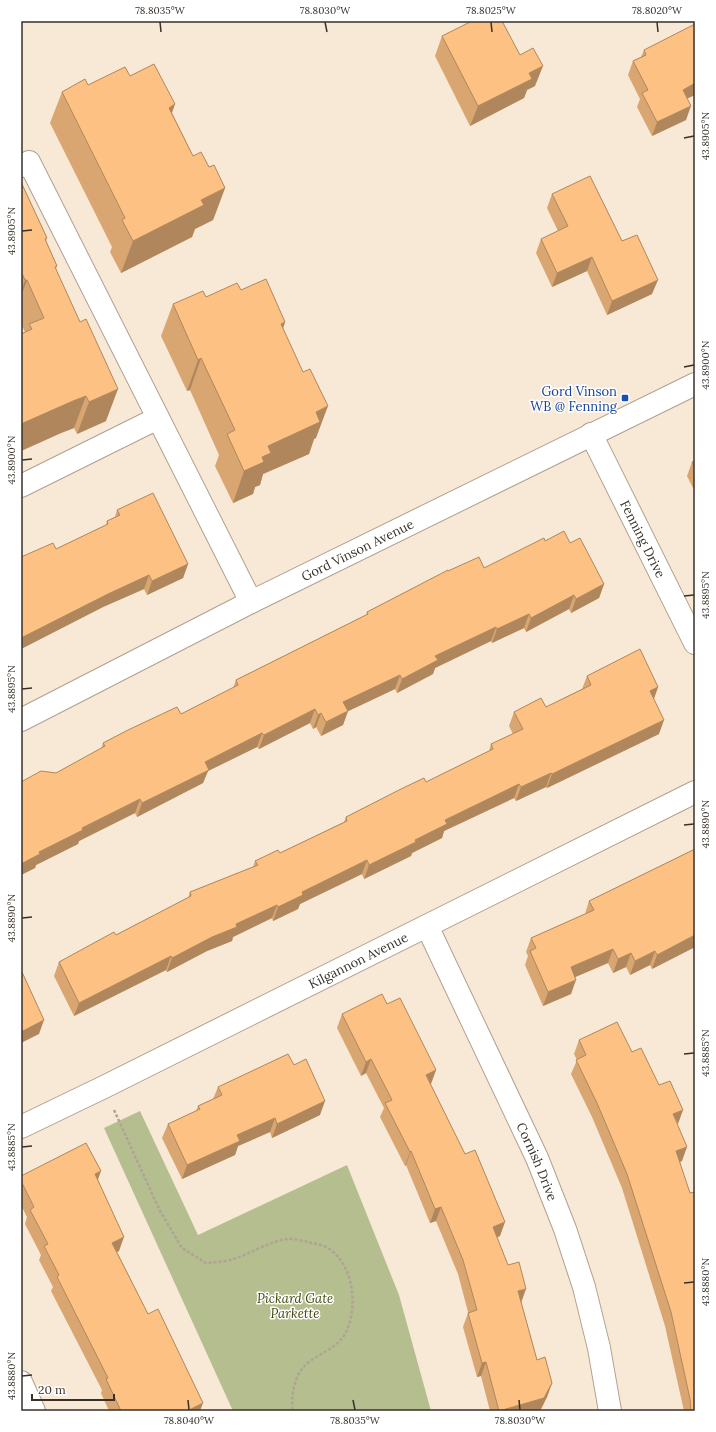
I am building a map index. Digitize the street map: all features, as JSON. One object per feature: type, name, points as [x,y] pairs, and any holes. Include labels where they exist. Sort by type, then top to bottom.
[{"type":"street","points":[[21,166],[29,162],[251,602]]},
{"type":"street","name":"Gord Vinson Avenue","points":[[21,720],[251,602],[695,384]]},
{"type":"street","points":[[21,486],[158,418]]},
{"type":"street","name":"Fenning Drive","points":[[591,434],[695,643]]},
{"type":"street","name":"Kilgannon Avenue","points":[[21,1127],[104,1088],[695,792]]},
{"type":"street","name":"Cornish Drive","points":[[426,926],[537,1158],[565,1229],[584,1287],[610,1411]]},
{"type":"street","points":[[21,1382],[34,1411]]},
{"type":"path","points":[[104,1088],[160,1211],[182,1248],[206,1263],[230,1260],[288,1238],[325,1246],[335,1254],[346,1267],[350,1286],[352,1312],[350,1323],[344,1335],[334,1346],[306,1364],[298,1375],[294,1388],[293,1411]]},
{"type":"green space","name":"Pickard Gate Parkette","points":[[140,1111],[198,1235],[347,1165],[399,1295],[431,1411],[233,1411],[104,1128]]},
{"type":"building","points":[[472,21],[502,21],[520,55],[533,48],[543,66],[529,73],[532,79],[478,106],[442,36]]},
{"type":"building","points":[[695,24],[695,83],[683,90],[691,106],[657,122],[642,93],[648,90],[633,61],[646,55],[644,50]]},
{"type":"building","points":[[154,64],[175,104],[169,108],[193,156],[201,152],[209,167],[214,165],[225,188],[201,200],[204,205],[133,241],[122,220],[125,218],[62,92],[85,79],[88,85],[125,67],[130,76]]},
{"type":"building","points":[[590,176],[622,241],[637,235],[658,280],[612,301],[592,257],[557,273],[541,239],[568,226],[552,194]]},
{"type":"building","points":[[21,182],[47,238],[45,239],[57,266],[55,267],[80,322],[86,319],[118,389],[89,402],[86,396],[21,424],[21,334],[32,329],[29,324],[44,318],[27,280],[25,280],[21,271]]},
{"type":"building","points":[[266,279],[285,322],[281,324],[303,372],[310,369],[328,406],[316,412],[320,422],[268,446],[271,453],[262,457],[264,462],[244,471],[227,434],[235,430],[201,358],[198,360],[173,304],[203,291],[206,297],[237,283],[241,290]]},
{"type":"building","points":[[695,461],[695,468],[692,462]]},
{"type":"building","points":[[153,493],[188,564],[152,581],[149,575],[21,638],[21,557],[53,543],[56,549],[108,524],[107,521],[120,515],[117,510]]},
{"type":"building","points":[[564,531],[570,543],[580,538],[604,584],[576,599],[574,595],[531,618],[529,614],[497,629],[496,627],[435,656],[438,660],[402,679],[400,675],[343,702],[348,711],[326,722],[321,713],[318,715],[315,709],[264,735],[262,733],[205,762],[209,770],[142,803],[140,799],[82,828],[83,830],[39,852],[40,854],[21,864],[21,782],[41,771],[56,773],[105,746],[103,743],[177,707],[181,714],[238,685],[236,680],[368,614],[367,612],[448,570],[479,557],[484,568],[544,538],[545,541]]},
{"type":"building","points":[[640,649],[658,687],[650,691],[664,720],[552,774],[551,773],[521,787],[519,784],[445,820],[447,824],[415,840],[416,842],[369,865],[367,860],[302,892],[303,895],[236,924],[237,927],[212,937],[172,958],[171,956],[79,1003],[59,962],[114,932],[116,935],[191,896],[190,892],[258,865],[255,861],[278,850],[280,853],[347,821],[346,817],[401,789],[424,778],[426,782],[493,749],[491,744],[523,729],[514,712],[541,698],[546,707],[591,685],[587,676]]},
{"type":"building","points":[[695,849],[695,935],[657,955],[655,951],[635,961],[631,953],[618,959],[613,949],[571,967],[576,980],[548,992],[530,951],[536,948],[531,938],[594,910],[589,901]]},
{"type":"building","points":[[21,972],[44,1020],[21,1032]]},
{"type":"building","points":[[382,994],[387,1004],[400,998],[436,1070],[426,1075],[465,1154],[475,1150],[505,1222],[493,1227],[508,1265],[519,1262],[526,1289],[518,1291],[537,1360],[545,1357],[552,1383],[544,1398],[499,1411],[486,1362],[482,1363],[468,1313],[477,1310],[463,1260],[441,1207],[435,1209],[411,1151],[410,1152],[385,1103],[392,1100],[371,1059],[366,1062],[342,1014]]},
{"type":"building","points":[[617,1022],[632,1052],[641,1048],[659,1085],[670,1081],[683,1110],[673,1114],[687,1147],[676,1151],[690,1193],[695,1192],[695,1411],[691,1411],[690,1399],[671,1312],[627,1174],[597,1103],[576,1060],[586,1055],[579,1040]]},
{"type":"building","points":[[288,1054],[294,1065],[306,1059],[325,1101],[277,1124],[275,1118],[237,1135],[240,1141],[187,1165],[168,1124],[200,1109],[198,1106],[222,1095],[218,1087]]},
{"type":"building","points":[[86,1143],[101,1171],[95,1174],[124,1237],[112,1243],[148,1314],[158,1309],[203,1403],[187,1411],[121,1411],[106,1379],[108,1378],[57,1277],[59,1275],[44,1246],[48,1244],[30,1210],[34,1207],[21,1181],[21,1176]]},
{"type":"place","name":"Gord Vinson WB @ Fenning","points":[[625,398]]}]
